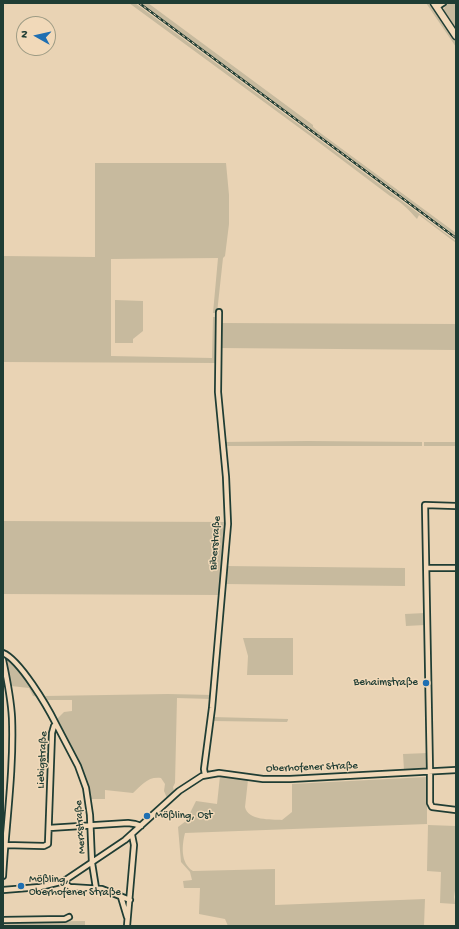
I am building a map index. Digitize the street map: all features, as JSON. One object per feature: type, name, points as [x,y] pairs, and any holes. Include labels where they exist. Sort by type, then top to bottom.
[{"type":"main road","points":[[435,5],[456,36]]},
{"type":"street","points":[[435,5],[443,3]]},
{"type":"street","name":"Biberstraße","points":[[205,775],[204,769],[212,708],[228,524],[226,477],[218,392],[219,312]]},
{"type":"street","points":[[456,506],[425,505],[430,806],[456,810]]},
{"type":"street","points":[[426,568],[456,568]]},
{"type":"street","name":"Liebigstraße","points":[[3,653],[10,657],[31,683],[56,724],[52,732],[49,841],[46,846],[5,845]]},
{"type":"street","points":[[3,660],[10,702],[12,728],[3,876]]},
{"type":"street","name":"Merxstraße","points":[[56,724],[83,777],[88,797],[92,863],[96,888]]},
{"type":"street","name":"Oberhofener Straße","points":[[3,890],[40,888],[64,881],[132,835],[179,791],[192,781],[205,775],[219,773],[263,779],[290,779],[456,770]]},
{"type":"street","points":[[49,828],[131,823],[141,826]]},
{"type":"street","points":[[127,926],[134,845],[132,835]]},
{"type":"street","points":[[64,881],[66,885],[70,887],[96,888],[130,900]]},
{"type":"street","points":[[121,897],[128,920]]},
{"type":"street","points":[[3,920],[65,919],[69,917]]},
{"type":"shaded area","points":[[129,3],[135,3],[456,241],[456,243],[419,215],[417,219],[397,200]]},
{"type":"shaded area","points":[[141,3],[148,3],[313,125],[313,127],[319,132],[456,233],[456,236]]},
{"type":"shaded area","points":[[426,3],[430,3],[439,15],[445,27],[456,40],[456,47]]},
{"type":"shaded area","points":[[447,3],[456,3],[456,31],[443,11]]},
{"type":"shaded area","points":[[95,163],[226,163],[229,195],[229,224],[225,256],[223,258],[217,313],[213,313],[218,258],[111,259],[111,356],[212,358],[213,317],[216,317],[217,363],[3,362],[3,256],[95,257]]},
{"type":"shaded area","points":[[115,300],[143,301],[143,331],[133,339],[133,343],[115,343]]},
{"type":"shaded area","points":[[219,323],[456,324],[456,350],[219,348]]},
{"type":"shaded area","points":[[223,442],[422,442],[422,446],[223,446]]},
{"type":"shaded area","points":[[424,442],[456,442],[456,446],[424,446]]},
{"type":"shaded area","points":[[3,521],[226,522],[221,595],[3,594]]},
{"type":"shaded area","points":[[225,566],[405,568],[405,586],[224,584]]},
{"type":"shaded area","points":[[425,613],[425,625],[406,626],[405,614]]},
{"type":"shaded area","points":[[243,638],[293,638],[293,675],[247,675],[248,656]]},
{"type":"shaded area","points":[[11,656],[17,660],[45,696],[168,694],[212,695],[212,699],[177,698],[174,791],[167,798],[164,791],[165,784],[161,778],[152,778],[133,793],[105,790],[105,799],[90,799],[56,720],[64,712],[72,711],[72,700],[45,700]]},
{"type":"shaded area","points":[[6,658],[9,658],[40,697],[33,696],[29,688],[11,686],[5,662]]},
{"type":"shaded area","points":[[212,717],[288,720],[287,722],[212,721]]},
{"type":"shaded area","points":[[428,753],[428,769],[404,770],[403,754]]},
{"type":"shaded area","points":[[220,776],[248,780],[245,807],[250,815],[266,819],[282,820],[292,812],[292,784],[427,777],[427,824],[185,833],[183,843],[184,859],[189,868],[193,871],[275,869],[275,905],[425,899],[424,926],[228,926],[225,919],[199,914],[200,888],[184,888],[183,881],[192,880],[190,872],[181,862],[178,827],[186,821],[196,801],[217,804]]},
{"type":"shaded area","points":[[428,825],[456,826],[455,904],[440,903],[441,872],[427,871]]},
{"type":"shaded area","points":[[85,921],[85,926],[4,926],[4,922]]},
{"type":"railway","points":[[139,3],[456,238]]},
{"type":"place","name":"Behaimstraße","points":[[426,683]]},
{"type":"place","name":"Mößling, Ost","points":[[147,816]]},
{"type":"place","name":"Mößling, Oberhofener Straße","points":[[21,886]]}]
